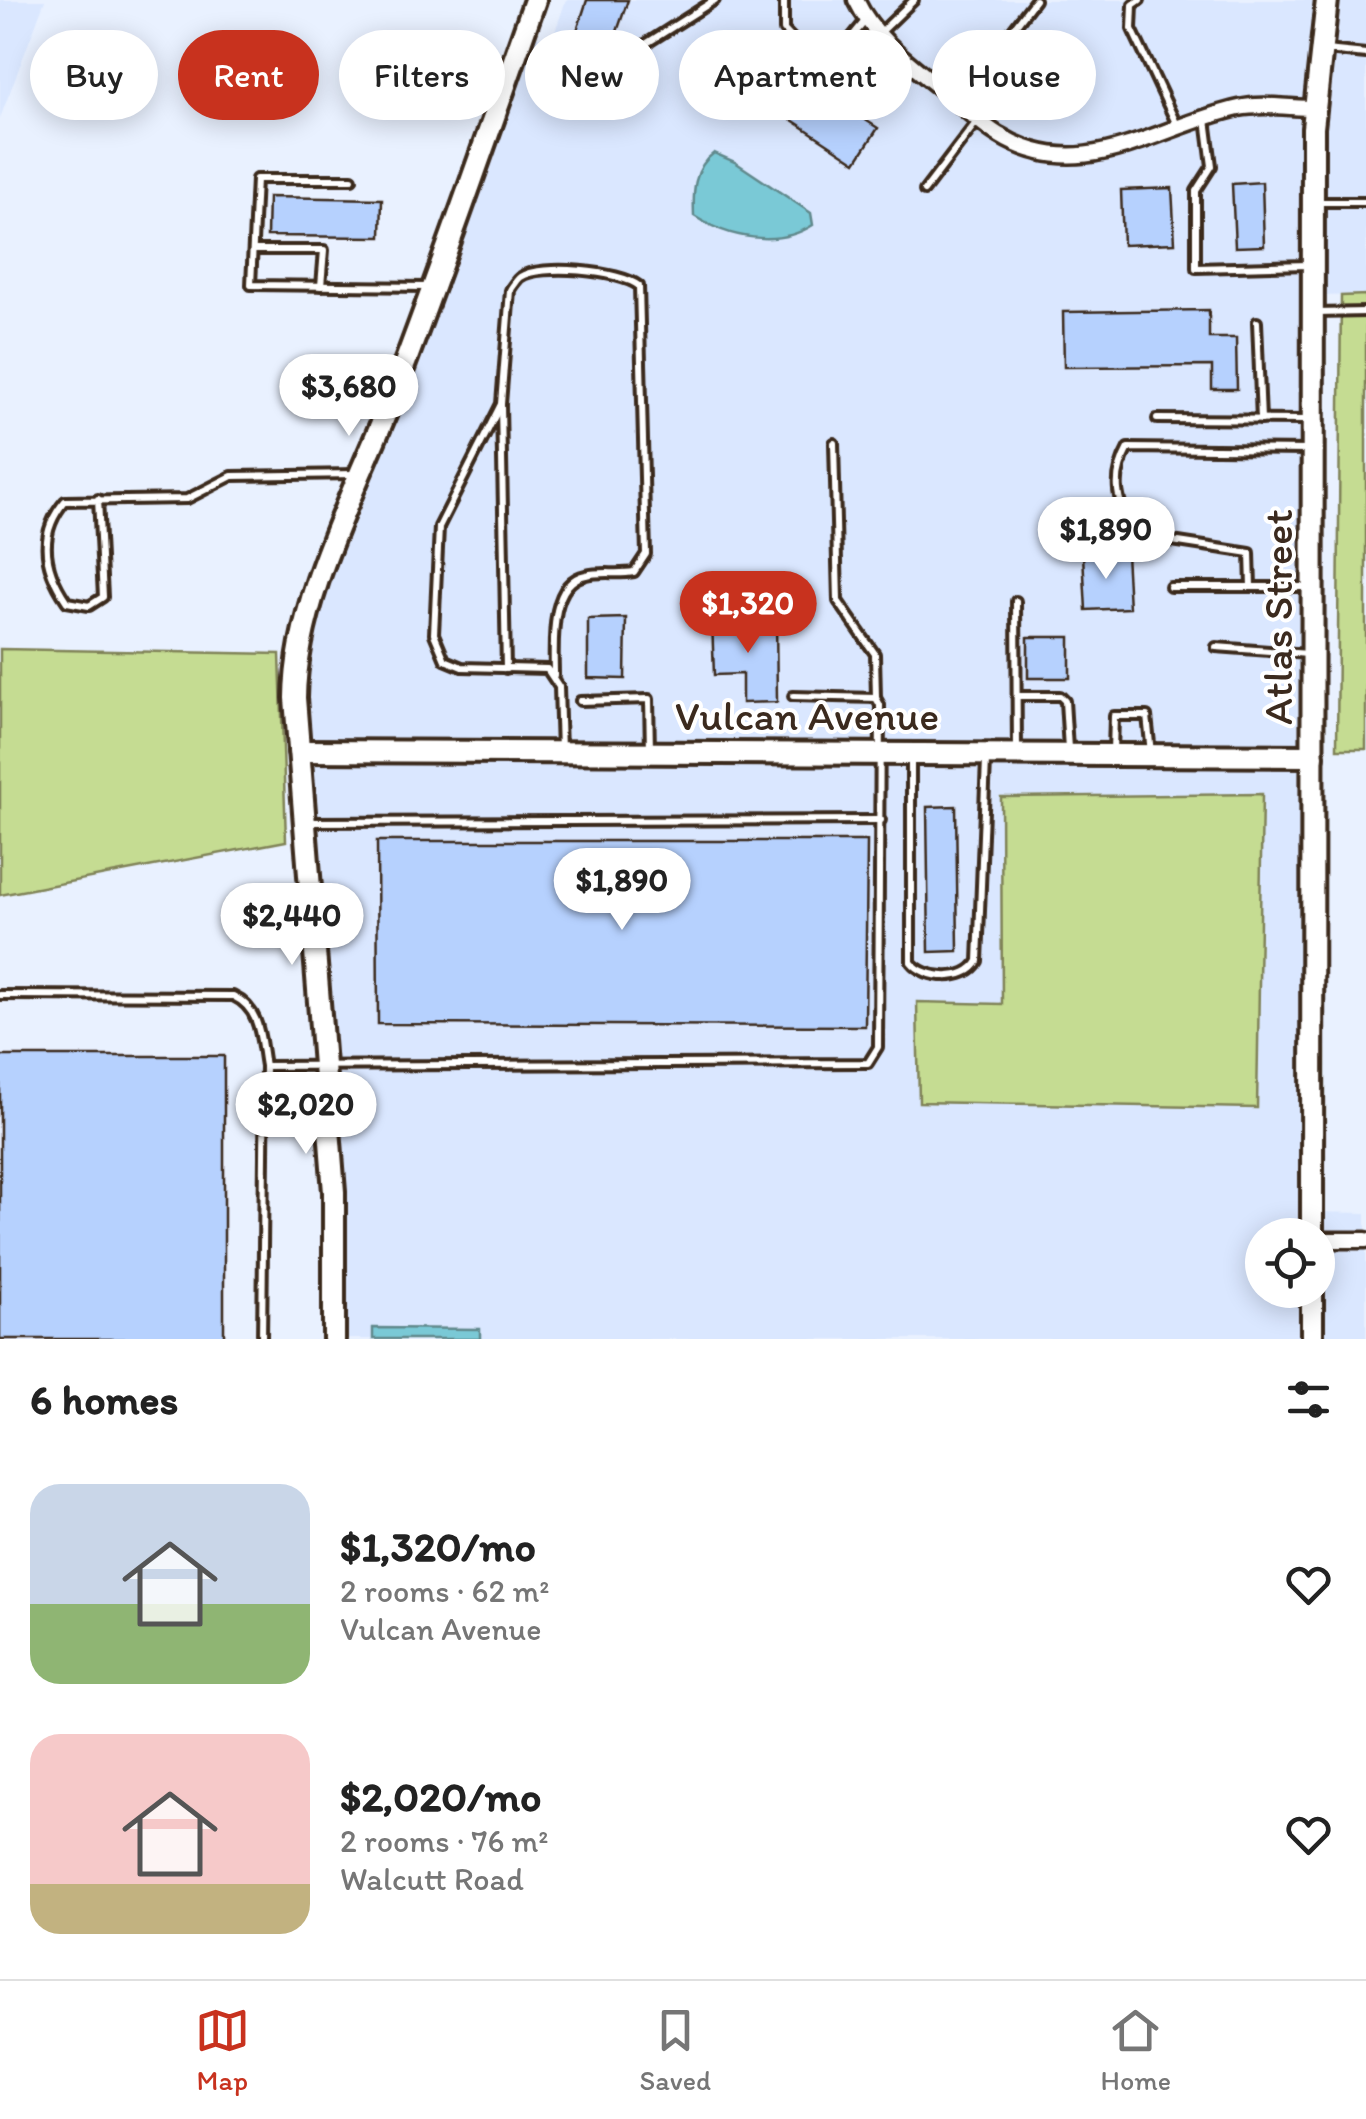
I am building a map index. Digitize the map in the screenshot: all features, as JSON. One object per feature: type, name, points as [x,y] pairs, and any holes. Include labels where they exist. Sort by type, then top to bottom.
[{"type":"street","points":[[334,1339],[334,1192],[296,655],[535,0]]},
{"type":"street","points":[[856,0],[875,30]]},
{"type":"street","name":"Atlas Street","points":[[1312,1218],[1315,108],[1327,0]]},
{"type":"street","points":[[912,63],[932,80]]},
{"type":"street","points":[[980,120],[1026,149],[1088,158],[1239,108],[1315,108]]},
{"type":"street","name":"Vulcan Avenue","points":[[300,752],[1313,756]]},
{"type":"street","points":[[1335,1240],[1366,1240]]},
{"type":"street","points":[[1312,1308],[1312,1339]]},
{"type":"lane","points":[[659,35],[715,0]]},
{"type":"lane","points":[[784,0],[784,30],[807,54],[838,54],[866,20]]},
{"type":"lane","points":[[883,30],[914,0]]},
{"type":"lane","points":[[1012,30],[1035,0]]},
{"type":"lane","points":[[1140,0],[1133,5],[1132,28],[1179,129]]},
{"type":"lane","points":[[1319,50],[1366,54]]},
{"type":"lane","points":[[1206,119],[1212,166],[1196,190],[1196,268],[1314,265]]},
{"type":"lane","points":[[924,191],[977,120]]},
{"type":"lane","points":[[352,179],[256,179],[252,286],[433,287]]},
{"type":"lane","points":[[1314,202],[1366,202]]},
{"type":"lane","points":[[253,250],[324,250],[321,286]]},
{"type":"lane","points":[[506,669],[502,404],[506,305],[519,277],[534,272],[614,272],[639,286],[646,554],[634,572],[584,574],[570,583],[556,616],[554,675],[559,687],[561,752]]},
{"type":"lane","points":[[1314,313],[1366,312]]},
{"type":"lane","points":[[1258,322],[1261,420]]},
{"type":"lane","points":[[502,404],[438,527],[434,634],[444,660],[462,668],[547,669],[554,675]]},
{"type":"lane","points":[[1156,419],[1315,420]]},
{"type":"lane","points":[[265,1066],[868,1064],[878,1046],[880,705],[876,698],[875,654],[838,601],[834,443]]},
{"type":"lane","points":[[1250,587],[1250,553],[1133,534],[1120,506],[1116,470],[1128,448],[1315,450]]},
{"type":"lane","points":[[98,499],[103,597],[89,606],[67,602],[53,582],[46,547],[49,520],[65,502],[98,499],[187,499],[232,476],[362,474]]},
{"type":"lane","points":[[1170,587],[1314,586]]},
{"type":"lane","points":[[1016,601],[1016,754]]},
{"type":"lane","points":[[1216,648],[1314,655]]},
{"type":"lane","points":[[793,696],[876,698]]},
{"type":"lane","points":[[1016,696],[1060,696],[1065,701],[1068,754]]},
{"type":"lane","points":[[580,701],[649,699],[650,752]]},
{"type":"lane","points":[[1113,754],[1114,716],[1147,716],[1151,754]]},
{"type":"lane","points":[[912,753],[911,962],[930,974],[970,972],[978,961],[987,754]]},
{"type":"lane","points":[[305,822],[881,820]]},
{"type":"lane","points":[[0,995],[233,996],[249,1003],[257,1020],[265,1066],[262,1339]]},
{"type":"shaded area","points":[[0,0],[45,0],[34,30],[30,30],[30,39],[0,118]]},
{"type":"shaded area","points":[[566,0],[1366,0],[1366,295],[1315,296],[1313,1212],[1366,1213],[1366,1339],[334,1339],[295,673],[492,120],[505,120],[505,83],[524,30],[525,120],[659,120],[659,30],[556,30]]},
{"type":"green space","points":[[1366,295],[1366,749],[1337,749],[1341,296]]},
{"type":"green space","points":[[0,649],[280,654],[286,841],[0,895]]},
{"type":"green space","points":[[1262,794],[1257,1108],[919,1102],[917,1002],[1002,1004],[1001,797]]},
{"type":"water","points":[[714,153],[735,162],[811,213],[813,225],[784,236],[753,237],[722,230],[694,216],[698,173]]},
{"type":"water","points":[[373,1328],[480,1329],[480,1339],[373,1339]]},
{"type":"building","points":[[587,0],[628,0],[618,30],[577,30]]},
{"type":"building","points":[[792,120],[866,120],[878,128],[856,162]]},
{"type":"building","points":[[1262,182],[1264,246],[1235,247],[1232,184]]},
{"type":"building","points":[[1172,188],[1175,243],[1123,245],[1121,190]]},
{"type":"building","points":[[268,197],[382,199],[381,237],[267,236]]},
{"type":"building","points":[[1209,310],[1209,338],[1236,338],[1237,389],[1212,389],[1212,366],[1064,367],[1063,312]]},
{"type":"building","points":[[1126,553],[1129,608],[1086,610],[1083,555]]},
{"type":"building","points":[[626,618],[625,679],[588,678],[588,619]]},
{"type":"building","points":[[776,619],[777,702],[742,703],[742,674],[714,675],[712,620]]},
{"type":"building","points":[[1028,637],[1070,637],[1070,678],[1028,678]]},
{"type":"building","points":[[956,806],[958,951],[929,952],[927,807]]},
{"type":"building","points":[[377,841],[867,841],[865,1026],[378,1024]]},
{"type":"building","points":[[0,1056],[224,1056],[224,1339],[0,1339]]}]
